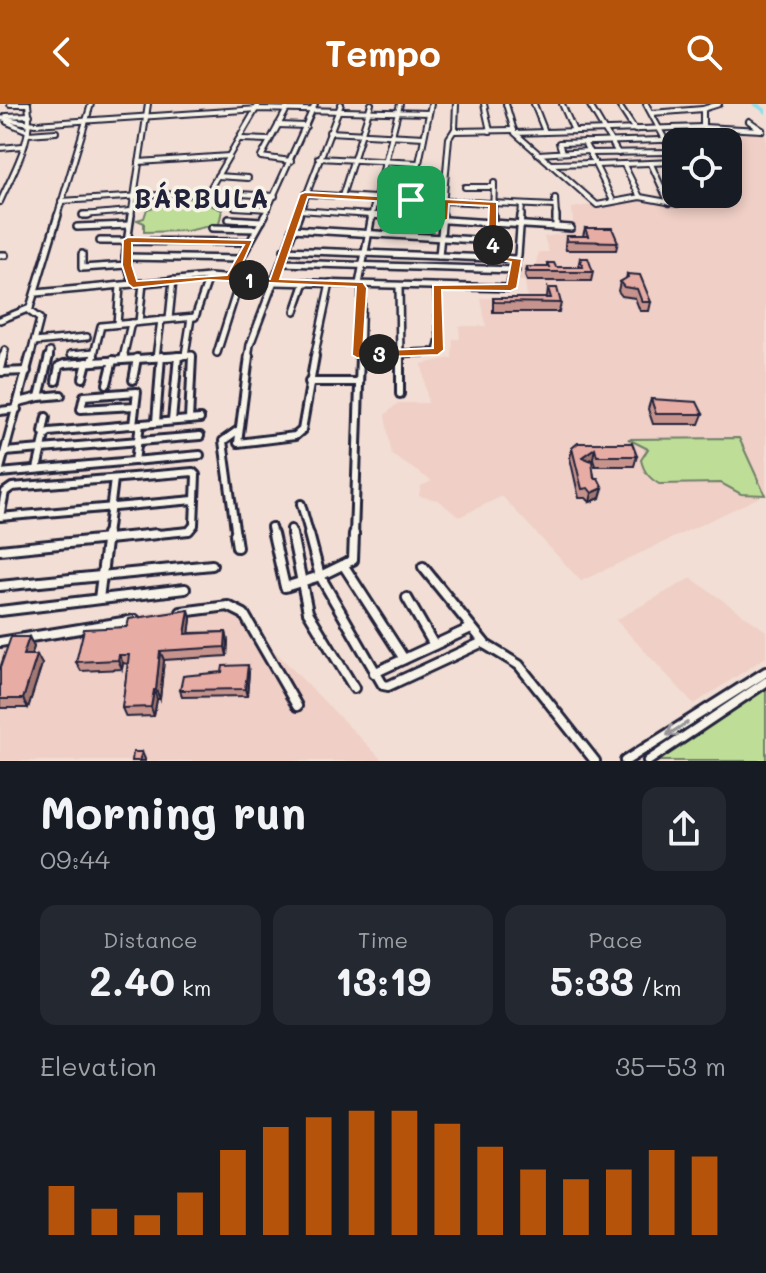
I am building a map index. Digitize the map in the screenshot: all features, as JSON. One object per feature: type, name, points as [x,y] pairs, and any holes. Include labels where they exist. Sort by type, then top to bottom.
[{"type":"street","points":[[0,202],[28,133],[30,115],[28,104],[10,104]]},
{"type":"street","points":[[0,322],[22,317],[29,310],[91,104]]},
{"type":"street","points":[[133,284],[125,257],[148,104]]},
{"type":"street","points":[[203,104],[203,111]]},
{"type":"street","points":[[230,278],[275,196],[315,104]]},
{"type":"street","points":[[342,196],[371,104]]},
{"type":"street","points":[[408,217],[431,104]]},
{"type":"street","points":[[439,256],[449,138],[454,131],[456,104]]},
{"type":"street","points":[[484,104],[490,131]]},
{"type":"street","points":[[506,104],[515,132],[597,205],[640,197],[662,202]]},
{"type":"street","points":[[534,104],[545,132]]},
{"type":"street","points":[[562,104],[574,131]]},
{"type":"street","points":[[589,104],[618,153]]},
{"type":"street","points":[[618,104],[635,130]]},
{"type":"street","points":[[454,131],[661,129],[646,104]]},
{"type":"street","points":[[699,104],[705,109]]},
{"type":"street","points":[[652,113],[705,109],[719,104]]},
{"type":"street","points":[[208,192],[259,106]]},
{"type":"street","points":[[1,118],[29,124],[259,106],[314,111],[339,107],[368,111],[399,108],[429,113]]},
{"type":"street","points":[[330,283],[300,433],[243,444],[236,440],[250,345],[339,107]]},
{"type":"street","points":[[17,115],[18,108]]},
{"type":"street","points":[[271,527],[283,584],[288,587],[344,566],[353,557],[356,382],[362,288],[359,284],[383,161],[399,108]]},
{"type":"street","points":[[287,109],[262,158],[291,161]]},
{"type":"street","points":[[702,128],[705,109]]},
{"type":"street","points":[[1,118],[30,115]]},
{"type":"street","points":[[1,118],[28,133],[56,132]]},
{"type":"street","points":[[742,129],[763,130],[749,121]]},
{"type":"street","points":[[278,125],[306,126]]},
{"type":"street","points":[[567,131],[572,143]]},
{"type":"street","points":[[329,132],[424,137]]},
{"type":"street","points":[[241,139],[269,140]]},
{"type":"street","points":[[562,152],[559,143],[662,140]]},
{"type":"street","points":[[584,142],[613,201]]},
{"type":"street","points":[[0,148],[23,146]]},
{"type":"street","points":[[538,154],[662,152]]},
{"type":"street","points":[[139,162],[229,156]]},
{"type":"street","points":[[318,158],[418,163]]},
{"type":"street","points":[[550,164],[662,163]]},
{"type":"street","points":[[651,164],[662,188]]},
{"type":"street","points":[[624,165],[640,197]]},
{"type":"street","points":[[217,176],[248,178]]},
{"type":"street","points":[[0,179],[10,178]]},
{"type":"street","points":[[465,187],[494,185],[492,258]]},
{"type":"street","points":[[61,201],[208,192],[275,196]]},
{"type":"street","points":[[305,194],[411,200]]},
{"type":"street","points":[[555,198],[556,226]]},
{"type":"street","points":[[445,201],[555,206]]},
{"type":"street","points":[[36,293],[209,277],[274,282],[509,288],[516,270],[522,205]]},
{"type":"street","points":[[235,207],[268,209]]},
{"type":"street","points":[[299,210],[571,228]]},
{"type":"street","points":[[83,215],[130,211]]},
{"type":"street","points":[[229,219],[262,221]]},
{"type":"street","points":[[77,227],[129,225]]},
{"type":"street","points":[[212,228],[257,229]]},
{"type":"street","points":[[292,229],[493,241]]},
{"type":"street","points":[[100,241],[250,242]]},
{"type":"street","points":[[284,250],[517,259]]},
{"type":"street","points":[[82,254],[80,267],[127,265]]},
{"type":"street","points":[[125,257],[242,259]]},
{"type":"street","points":[[282,263],[516,270]]},
{"type":"street","points":[[83,378],[95,352],[101,326],[197,316],[209,277]]},
{"type":"street","points":[[156,422],[158,357],[173,280]]},
{"type":"street","points":[[217,353],[240,280]]},
{"type":"street","points":[[295,311],[305,282]]},
{"type":"street","points":[[123,359],[135,323],[143,283]]},
{"type":"street","points":[[117,324],[120,286]]},
{"type":"street","points":[[399,286],[400,394]]},
{"type":"street","points":[[357,355],[434,353],[439,350],[437,287]]},
{"type":"street","points":[[29,310],[40,319],[0,471],[200,455]]},
{"type":"street","points":[[172,421],[191,318]]},
{"type":"street","points":[[34,342],[87,337]]},
{"type":"street","points":[[5,350],[0,370],[27,371]]},
{"type":"street","points":[[39,397],[50,352]]},
{"type":"street","points":[[71,354],[95,352]]},
{"type":"street","points":[[56,381],[61,365],[192,356],[189,420]]},
{"type":"street","points":[[133,380],[137,358]]},
{"type":"street","points":[[107,384],[113,360]]},
{"type":"street","points":[[309,382],[356,382]]},
{"type":"street","points":[[77,430],[85,396],[136,392],[135,461]]},
{"type":"street","points":[[0,411],[39,397],[61,395]]},
{"type":"street","points":[[82,411],[135,406]]},
{"type":"street","points":[[46,417],[43,432],[46,433]]},
{"type":"street","points":[[46,433],[200,419]]},
{"type":"street","points":[[237,431],[223,441],[237,547]]},
{"type":"street","points":[[37,469],[46,433]]},
{"type":"street","points":[[5,452],[200,436]]},
{"type":"street","points":[[0,550],[189,531],[194,525],[196,475],[193,472],[7,488],[0,517],[194,500]]},
{"type":"street","points":[[99,599],[114,479]]},
{"type":"street","points":[[301,504],[320,576],[379,682],[388,686],[483,642]]},
{"type":"street","points":[[291,529],[308,612],[354,688]]},
{"type":"street","points":[[0,586],[212,565]]},
{"type":"street","points":[[344,566],[404,659]]},
{"type":"street","points":[[423,567],[483,642],[519,665],[595,761]]},
{"type":"street","points":[[0,611],[185,589]]},
{"type":"street","points":[[407,598],[434,645]]},
{"type":"street","points":[[172,614],[228,606],[244,614],[297,706]]},
{"type":"street","points":[[0,642],[141,619]]},
{"type":"street","points":[[374,673],[471,628]]},
{"type":"street","points":[[625,761],[766,672]]},
{"type":"street","points":[[648,761],[766,682]]},
{"type":"shaded area","points":[[742,129],[762,130],[766,137],[766,497],[764,495],[581,581],[502,496],[459,517],[438,500],[419,496],[421,486],[432,481],[392,455],[385,415],[398,403],[428,403],[422,364],[452,358],[453,339],[460,339],[459,326],[486,326],[481,298],[527,298],[525,281],[516,280],[518,265],[535,266],[539,252],[549,252],[544,237],[574,232],[572,208],[640,198],[662,202],[662,208],[742,208]]},
{"type":"shaded area","points":[[691,578],[766,631],[766,657],[694,704],[616,620]]},
{"type":"shaded area","points":[[226,602],[383,761],[0,761],[0,635]]},
{"type":"green space","points":[[191,197],[222,210],[219,224],[187,231],[144,232],[144,223],[137,220],[144,218],[147,209]]},
{"type":"green space","points":[[739,438],[765,495],[741,494],[721,483],[659,484],[647,474],[642,464],[641,460],[648,449],[628,439]]},
{"type":"green space","points":[[766,687],[766,761],[654,761]]},
{"type":"building","points":[[585,228],[612,228],[618,242],[568,241],[566,236],[588,236]]},
{"type":"building","points":[[580,258],[588,258],[593,272],[528,272],[527,267],[550,267],[548,263],[554,263],[556,267],[583,267]]},
{"type":"building","points":[[627,274],[640,275],[651,302],[642,302],[637,289],[624,287],[620,282],[628,277]]},
{"type":"building","points":[[548,288],[557,288],[561,303],[494,302],[493,298],[551,298]]},
{"type":"building","points":[[651,399],[697,402],[703,414],[656,414]]},
{"type":"building","points":[[578,443],[632,443],[637,456],[597,456],[595,448],[582,457],[592,461],[594,478],[598,478],[603,488],[592,493],[588,488],[582,489],[572,448]]},
{"type":"building","points":[[189,610],[185,634],[226,632],[225,647],[160,651],[151,707],[122,708],[129,655],[119,655],[118,660],[76,662],[84,629],[127,627],[129,619]]},
{"type":"building","points":[[11,637],[29,637],[23,655],[37,655],[23,699],[0,699],[0,668]]},
{"type":"building","points":[[248,665],[245,689],[180,690],[183,676],[222,672],[223,666]]},
{"type":"building","points":[[133,752],[142,752],[139,761],[132,761]]},
{"type":"waterway","points":[[755,104],[766,112]]},
{"type":"district","name":"BÁRBULA","points":[[202,199]]},
{"type":"route","points":[[411,200],[305,194],[274,282],[209,277],[133,284],[125,257],[128,240],[250,242],[230,278],[274,282],[359,284],[362,288],[357,355],[434,353],[439,350],[440,338],[437,287],[511,288],[517,259],[492,258],[494,204],[445,201],[443,219],[408,217],[411,200]]}]
